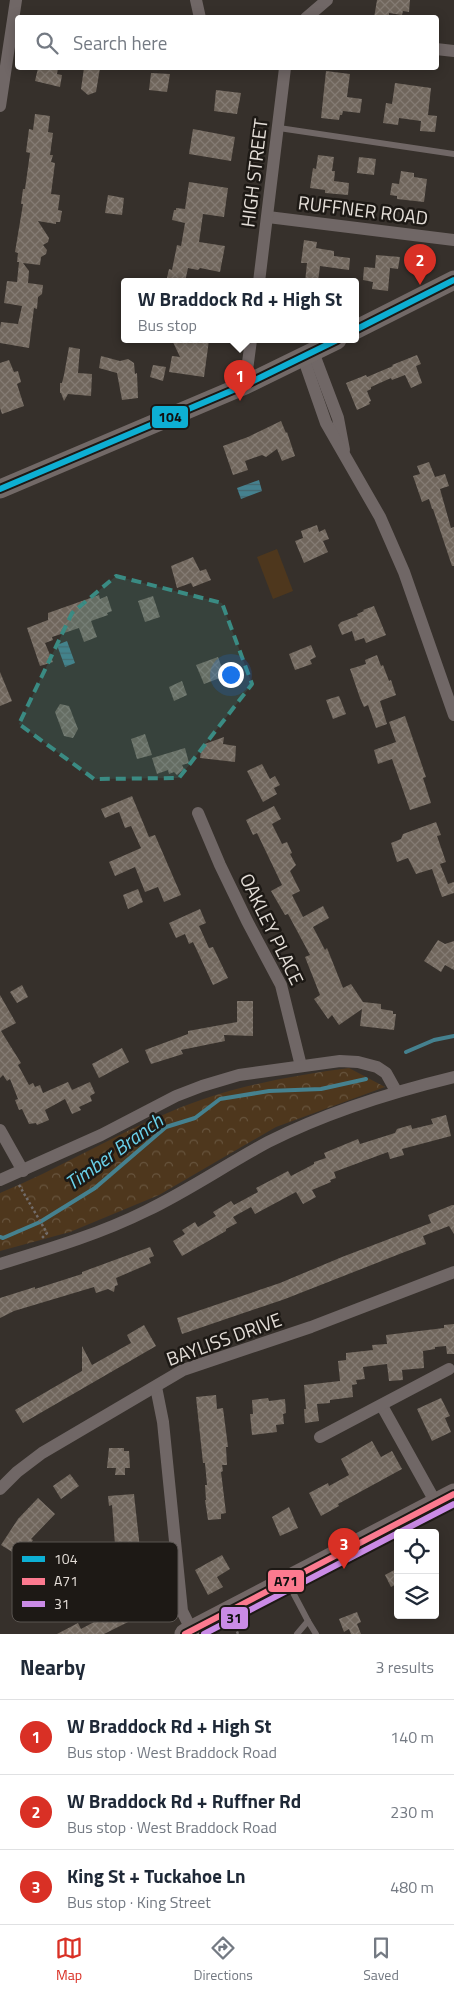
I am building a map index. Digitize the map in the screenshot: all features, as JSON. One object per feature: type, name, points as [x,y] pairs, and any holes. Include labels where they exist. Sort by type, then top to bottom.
[{"type":"main road","points":[[359,328],[454,280]]},
{"type":"main road","points":[[0,489],[245,385],[331,343]]},
{"type":"main road","points":[[189,1632],[445,1498]]},
{"type":"street","points":[[15,15],[16,0]]},
{"type":"street","points":[[196,0],[199,15]]},
{"type":"street","points":[[309,15],[326,0]]},
{"type":"street","points":[[0,106],[15,29]]},
{"type":"street","points":[[439,49],[454,51]]},
{"type":"street","name":"HIGH STREET","points":[[260,278],[285,70]]},
{"type":"street","name":"RUFFNER ROAD","points":[[268,217],[454,240]]},
{"type":"street","points":[[245,385],[251,343]]},
{"type":"street","points":[[308,355],[338,418],[344,441],[344,452],[380,517],[404,572],[454,715]]},
{"type":"street","name":"OAKLEY PLACE","points":[[198,813],[247,922],[281,985],[301,1066]]},
{"type":"street","points":[[0,1180],[101,1135],[176,1096],[239,1075],[340,1061],[363,1063],[377,1067],[386,1073],[396,1091]]},
{"type":"street","points":[[0,1264],[60,1246],[144,1212],[178,1195],[269,1142],[298,1129],[396,1091],[454,1077]]},
{"type":"street","points":[[0,1130],[23,1170]]},
{"type":"street","name":"BAYLISS DRIVE","points":[[0,1489],[17,1472],[42,1453],[183,1370],[311,1327],[454,1272]]},
{"type":"street","points":[[320,1437],[449,1369]]},
{"type":"street","points":[[156,1387],[162,1422],[175,1542]]},
{"type":"street","points":[[382,1406],[445,1498]]},
{"type":"street","points":[[178,1573],[182,1611],[189,1632]]},
{"type":"lane","points":[[279,128],[454,154]]},
{"type":"lane","points":[[287,1581],[316,1634]]},
{"type":"lane","points":[[296,1634],[308,1621]]},
{"type":"path","points":[[34,1211],[46,1231]]},
{"type":"path","points":[[235,1627],[238,1634]]},
{"type":"highlighted area","points":[[116,576],[222,603],[252,684],[179,778],[94,779],[19,724],[72,613]]},
{"type":"green space","points":[[277,549],[293,591],[273,599],[257,557]]},
{"type":"green space","points":[[349,1068],[385,1087],[276,1127],[159,1195],[70,1232],[0,1251],[0,1193],[22,1184],[150,1120],[215,1095],[259,1084]]},
{"type":"water","points":[[259,480],[262,491],[241,499],[237,488]]},
{"type":"water","points":[[67,641],[75,663],[65,667],[57,645]]},
{"type":"building","points":[[377,0],[410,0],[409,12],[403,11],[402,15],[389,13],[389,15],[374,15]]},
{"type":"building","points":[[38,70],[58,70],[57,74],[62,75],[60,87],[35,81]]},
{"type":"building","points":[[84,70],[100,70],[96,92],[88,95],[81,89]]},
{"type":"building","points":[[326,71],[350,74],[347,97],[362,99],[360,113],[343,111],[339,120],[321,118]]},
{"type":"building","points":[[151,73],[170,74],[167,92],[149,90]]},
{"type":"building","points":[[395,83],[431,88],[428,115],[437,116],[435,132],[420,131],[421,121],[399,118],[398,125],[383,123],[386,103],[392,104]]},
{"type":"building","points":[[216,90],[241,93],[237,114],[214,111]]},
{"type":"building","points":[[35,114],[50,116],[48,132],[53,133],[50,155],[53,155],[51,162],[55,163],[51,194],[60,195],[58,210],[62,211],[60,222],[56,222],[56,224],[38,221],[49,238],[48,242],[43,245],[47,250],[46,254],[41,257],[40,265],[23,263],[29,271],[28,283],[43,285],[42,294],[38,297],[37,309],[34,308],[29,348],[0,343],[0,328],[1,322],[18,324],[22,306],[4,303],[7,281],[17,282],[19,262],[17,262],[18,253],[15,252],[23,204],[21,204],[23,189],[25,189],[30,153],[26,152],[29,129],[33,130]]},
{"type":"building","points":[[193,129],[235,137],[231,161],[189,154]]},
{"type":"building","points":[[318,155],[334,157],[332,171],[335,171],[334,181],[349,183],[348,195],[325,193],[325,190],[310,188],[313,168],[316,169]]},
{"type":"building","points":[[359,157],[376,159],[374,175],[357,173]]},
{"type":"building","points":[[401,171],[414,173],[414,177],[427,179],[424,202],[397,199],[397,196],[390,195],[392,183],[399,184]]},
{"type":"building","points":[[189,182],[228,188],[224,217],[203,214],[199,242],[225,246],[220,272],[188,268],[186,278],[167,278],[169,269],[172,270],[177,245],[181,246],[185,223],[172,220],[174,210],[176,208],[185,209]]},
{"type":"building","points":[[108,195],[124,198],[122,215],[105,213]]},
{"type":"building","points":[[304,240],[317,242],[316,248],[334,251],[334,256],[350,258],[349,270],[320,266],[318,278],[305,278],[307,263],[301,263]]},
{"type":"building","points":[[376,255],[400,257],[398,269],[390,268],[388,291],[372,289],[373,282],[363,280],[364,267],[375,268]]},
{"type":"building","points":[[173,343],[209,343],[204,377],[169,372],[172,356],[180,357]]},
{"type":"building","points":[[69,347],[80,349],[78,373],[92,374],[91,396],[68,394],[64,401],[60,393],[60,383],[62,383],[64,375]]},
{"type":"building","points":[[417,355],[421,364],[416,366],[422,383],[411,388],[405,375],[392,380],[391,378],[371,387],[367,391],[371,401],[369,402],[370,404],[357,410],[346,383],[366,375],[367,377]]},
{"type":"building","points":[[101,356],[120,361],[128,359],[134,363],[135,374],[137,373],[138,398],[122,400],[117,373],[99,368]]},
{"type":"building","points":[[9,360],[14,372],[18,371],[21,382],[17,384],[24,406],[2,414],[0,408],[0,363]]},
{"type":"building","points":[[153,365],[166,367],[163,381],[150,377]]},
{"type":"building","points":[[281,421],[295,456],[282,461],[277,449],[266,457],[262,455],[245,461],[248,470],[233,475],[223,446],[248,437]]},
{"type":"building","points":[[429,462],[435,477],[445,474],[449,486],[440,489],[451,528],[454,527],[454,566],[452,566],[429,499],[422,502],[413,476],[420,474],[417,466]]},
{"type":"building","points":[[317,525],[319,532],[325,529],[329,539],[323,541],[328,552],[304,563],[295,541],[303,538],[301,531]]},
{"type":"building","points":[[193,557],[200,571],[206,569],[211,580],[193,587],[191,583],[177,588],[171,566]]},
{"type":"building","points":[[99,595],[100,599],[107,596],[112,611],[107,613],[108,615],[91,621],[97,637],[84,642],[79,628],[52,637],[53,640],[45,643],[53,662],[40,666],[27,628],[48,620],[48,613]]},
{"type":"building","points":[[153,596],[160,617],[145,622],[138,601]]},
{"type":"building","points":[[374,606],[386,635],[366,643],[364,638],[355,641],[352,631],[342,635],[338,625],[341,622],[358,616],[357,614],[363,610]]},
{"type":"building","points":[[311,645],[316,657],[310,660],[312,664],[295,670],[289,654]]},
{"type":"building","points":[[377,655],[389,681],[391,680],[396,695],[380,701],[387,724],[376,728],[368,705],[364,707],[360,698],[350,669],[366,664],[365,660]]},
{"type":"building","points":[[218,657],[225,676],[204,684],[196,665]]},
{"type":"building","points":[[0,672],[12,701],[0,706]]},
{"type":"building","points":[[182,681],[187,695],[174,701],[169,687]]},
{"type":"building","points":[[339,696],[346,714],[333,719],[326,700]]},
{"type":"building","points":[[60,704],[69,706],[78,729],[73,738],[64,736],[55,712]]},
{"type":"building","points":[[405,716],[426,777],[423,778],[431,803],[410,810],[392,759],[378,764],[374,750],[396,742],[389,722]]},
{"type":"building","points":[[145,734],[152,755],[137,759],[131,739]]},
{"type":"building","points":[[224,737],[223,744],[236,746],[235,762],[200,758],[202,745]]},
{"type":"building","points":[[185,748],[189,763],[182,765],[184,769],[177,775],[174,772],[169,774],[168,770],[157,774],[152,758]]},
{"type":"building","points":[[262,764],[270,779],[275,776],[280,785],[274,788],[277,794],[263,802],[247,771]]},
{"type":"building","points":[[132,796],[149,837],[155,835],[181,895],[164,902],[158,887],[145,892],[135,867],[115,876],[109,862],[141,848],[131,826],[125,828],[119,812],[105,818],[101,809]]},
{"type":"building","points":[[274,806],[281,819],[272,824],[282,844],[287,842],[292,853],[290,854],[296,865],[290,871],[300,891],[292,895],[303,917],[323,906],[329,918],[313,927],[325,950],[327,948],[343,988],[351,984],[363,1002],[381,1004],[381,1009],[393,1011],[393,1014],[396,1014],[394,1030],[360,1026],[362,1009],[339,1025],[332,1015],[328,1019],[314,999],[320,995],[305,957],[310,955],[288,914],[285,915],[271,891],[282,885],[257,833],[253,835],[246,820]]},
{"type":"building","points":[[436,822],[441,835],[437,836],[446,862],[440,864],[448,884],[454,882],[454,893],[442,897],[432,869],[416,874],[408,858],[397,862],[391,843],[401,839],[403,834]]},
{"type":"building","points":[[138,889],[143,902],[128,909],[123,895]]},
{"type":"building","points":[[200,909],[206,923],[199,926],[209,948],[213,947],[228,978],[213,985],[193,942],[189,944],[185,934],[176,938],[169,923]]},
{"type":"building","points":[[438,940],[445,944],[454,941],[454,970],[445,965],[441,972],[424,961]]},
{"type":"building","points":[[22,985],[28,997],[17,1003],[10,992]]},
{"type":"building","points":[[0,995],[16,1023],[1,1031],[21,1063],[18,1065],[29,1085],[33,1083],[35,1087],[40,1085],[43,1093],[68,1082],[72,1090],[90,1082],[95,1093],[90,1096],[92,1101],[79,1107],[81,1110],[72,1114],[65,1099],[45,1110],[49,1120],[37,1125],[36,1123],[29,1124],[22,1109],[19,1110],[15,1100],[18,1099],[10,1079],[7,1081],[3,1075],[0,1078]]},
{"type":"building","points":[[237,1001],[253,1001],[253,1036],[224,1035],[225,1041],[181,1050],[183,1054],[151,1064],[145,1050],[188,1034],[188,1031],[237,1022]]},
{"type":"building","points":[[122,1048],[129,1062],[99,1078],[92,1064]]},
{"type":"building","points":[[446,1115],[451,1136],[402,1149],[404,1155],[390,1159],[388,1152],[334,1172],[336,1178],[312,1190],[316,1197],[303,1204],[296,1192],[255,1214],[251,1207],[233,1217],[237,1223],[226,1229],[226,1231],[182,1256],[173,1241],[185,1234],[182,1230],[195,1222],[198,1227],[216,1216],[213,1212],[231,1201],[234,1205],[258,1192],[256,1188],[288,1171],[291,1176],[314,1164],[314,1162],[326,1158],[324,1153],[358,1139],[360,1144],[395,1133],[397,1129],[411,1125],[412,1129],[433,1124],[431,1119]]},
{"type":"building","points":[[454,1205],[454,1234],[449,1226],[423,1236],[426,1244],[285,1299],[182,1334],[177,1318],[280,1283],[431,1223],[428,1215]]},
{"type":"building","points":[[150,1247],[154,1256],[149,1258],[151,1263],[116,1278],[118,1285],[115,1286],[114,1292],[108,1289],[96,1293],[94,1287],[14,1311],[0,1318],[0,1298],[82,1274],[82,1272]]},
{"type":"building","points":[[454,1324],[454,1354],[447,1354],[446,1346],[423,1351],[424,1368],[402,1370],[403,1380],[389,1381],[387,1364],[363,1367],[365,1379],[356,1380],[357,1384],[352,1385],[353,1397],[317,1404],[319,1421],[305,1423],[304,1385],[340,1381],[338,1361],[346,1360],[346,1353],[373,1350],[372,1345],[387,1344],[386,1335],[444,1328],[444,1325]]},
{"type":"building","points":[[144,1325],[156,1346],[23,1423],[15,1410],[82,1371],[82,1346],[92,1365],[131,1343],[127,1335]]},
{"type":"building","points":[[216,1395],[217,1409],[223,1408],[228,1447],[226,1447],[227,1465],[222,1465],[223,1471],[221,1472],[226,1513],[221,1514],[221,1519],[208,1520],[205,1500],[205,1485],[207,1485],[205,1463],[203,1463],[196,1397]]},
{"type":"building","points":[[268,1398],[269,1401],[285,1399],[286,1413],[283,1414],[284,1424],[276,1425],[277,1432],[252,1435],[250,1414],[253,1414],[252,1400]]},
{"type":"building","points":[[441,1398],[450,1416],[445,1418],[451,1432],[432,1441],[417,1409]]},
{"type":"building","points":[[372,1441],[381,1457],[392,1451],[402,1469],[338,1504],[339,1506],[321,1516],[309,1493],[328,1483],[329,1486],[349,1475],[341,1459]]},
{"type":"building","points":[[109,1448],[124,1448],[124,1451],[129,1451],[130,1468],[125,1468],[125,1475],[115,1475],[116,1468],[107,1468]]},
{"type":"building","points":[[70,1474],[79,1486],[61,1499],[53,1486]]},
{"type":"building","points":[[134,1494],[139,1542],[115,1542],[112,1505],[109,1506],[108,1496]]},
{"type":"building","points":[[38,1498],[55,1514],[31,1539],[33,1540],[32,1542],[12,1542],[12,1552],[1,1545],[18,1519]]},
{"type":"building","points":[[289,1507],[298,1528],[280,1536],[272,1517]]},
{"type":"building","points":[[222,1555],[230,1569],[217,1577],[223,1587],[208,1595],[195,1570]]},
{"type":"building","points":[[394,1570],[394,1585],[391,1587],[385,1575]]},
{"type":"building","points":[[357,1612],[361,1622],[357,1624],[361,1634],[351,1634],[349,1629],[344,1632],[339,1619]]},
{"type":"building","points":[[94,1622],[128,1622],[104,1634],[57,1634],[78,1623],[81,1629]]},
{"type":"waterway","name":"Timber Branch","points":[[406,1052],[434,1040],[454,1036]]},
{"type":"waterway","name":"Timber Branch","points":[[0,1237],[3,1238],[40,1222],[95,1188],[166,1127],[195,1118],[220,1099],[269,1091],[321,1089],[366,1079]]},
{"type":"transit line","name":"104","points":[[359,328],[454,280]]},
{"type":"transit line","name":"104","points":[[0,489],[245,385],[331,343]]},
{"type":"transit line","name":"A71","points":[[185,1634],[454,1494]]},
{"type":"transit line","name":"31","points":[[406,1529],[454,1504]]},
{"type":"transit line","name":"31","points":[[204,1634],[394,1535]]},
{"type":"place","name":"W Braddock Rd + Ruffner Rd","points":[[420,285]]},
{"type":"place","name":"W Braddock Rd + High St","points":[[240,401]]},
{"type":"place","name":"King St + Tuckahoe Ln","points":[[344,1569]]}]
